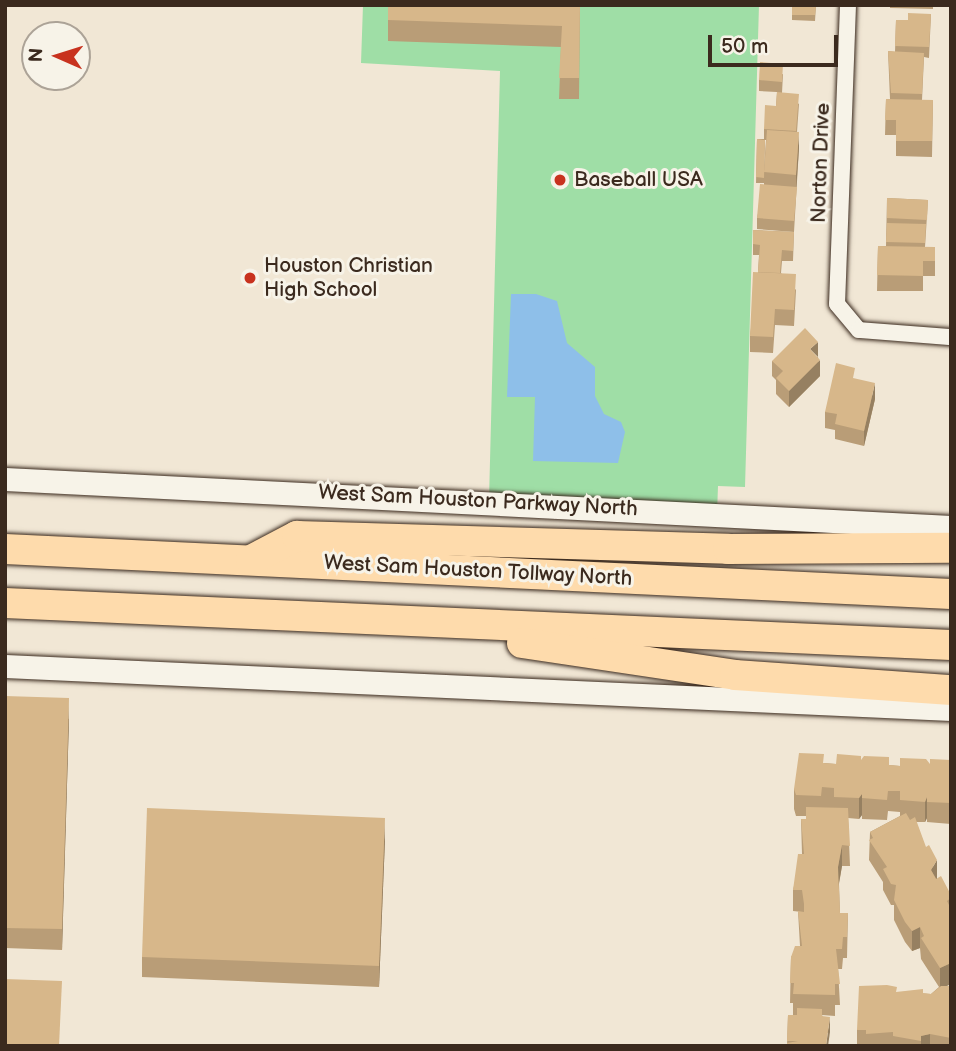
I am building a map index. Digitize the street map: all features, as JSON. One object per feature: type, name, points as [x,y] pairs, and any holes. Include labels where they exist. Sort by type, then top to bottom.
[{"type":"highway","points":[[251,561],[297,536],[728,549],[951,548]]},
{"type":"highway","name":"West Sam Houston Tollway North","points":[[5,549],[951,594]]},
{"type":"highway","points":[[5,603],[951,645]]},
{"type":"highway","points":[[341,617],[735,675],[951,690]]},
{"type":"main road","name":"West Sam Houston Parkway North","points":[[5,479],[951,527]]},
{"type":"main road","points":[[5,666],[951,709]]},
{"type":"street","name":"Norton Drive","points":[[848,5],[837,304],[846,320],[859,330],[879,334],[951,337]]},
{"type":"green space","name":"Baseball USA","points":[[363,5],[759,5],[745,487],[718,486],[717,514],[489,500],[500,71],[361,63]]},
{"type":"water","points":[[511,294],[536,294],[557,301],[567,343],[595,367],[595,396],[604,414],[621,422],[625,432],[618,463],[533,461],[535,397],[507,397]]},
{"type":"building","points":[[388,5],[580,5],[579,78],[559,78],[562,26],[388,20]]},
{"type":"building","points":[[792,5],[816,5],[815,15],[792,15]]},
{"type":"building","points":[[908,13],[931,14],[929,47],[895,46],[896,20],[908,20]]},
{"type":"building","points":[[888,51],[924,53],[922,94],[891,93]]},
{"type":"building","points":[[760,62],[783,64],[782,82],[759,80]]},
{"type":"building","points":[[777,92],[799,94],[796,131],[764,129],[765,105],[776,106]]},
{"type":"building","points":[[886,99],[933,100],[932,141],[896,141],[896,120],[885,120]]},
{"type":"building","points":[[767,130],[799,132],[796,175],[764,172]]},
{"type":"building","points":[[757,139],[765,140],[764,178],[756,177]]},
{"type":"building","points":[[760,184],[797,187],[794,221],[757,218]]},
{"type":"building","points":[[887,198],[928,200],[927,220],[887,218]]},
{"type":"building","points":[[887,223],[926,224],[925,243],[886,242]]},
{"type":"building","points":[[753,230],[794,232],[793,251],[782,250],[780,273],[758,272],[760,245],[753,244]]},
{"type":"building","points":[[878,246],[935,247],[935,261],[923,261],[923,276],[877,275]]},
{"type":"building","points":[[753,272],[796,274],[794,310],[775,309],[773,337],[750,336]]},
{"type":"building","points":[[805,328],[818,342],[810,349],[820,360],[789,391],[776,378],[783,371],[772,361]]},
{"type":"building","points":[[836,363],[855,368],[853,378],[875,383],[864,431],[835,424],[837,414],[825,412]]},
{"type":"building","points":[[5,696],[69,698],[62,929],[5,928]]},
{"type":"building","points":[[799,753],[824,754],[823,763],[836,764],[837,754],[861,756],[861,760],[864,756],[889,757],[889,765],[900,766],[900,758],[926,759],[930,764],[930,759],[951,760],[951,803],[927,802],[927,797],[925,802],[900,800],[900,791],[888,791],[887,800],[862,798],[862,794],[859,798],[834,797],[834,788],[822,787],[821,796],[796,795],[794,789]]},
{"type":"building","points":[[806,807],[848,808],[850,846],[842,845],[838,867],[840,913],[848,913],[847,937],[843,937],[842,949],[836,949],[840,984],[835,984],[835,995],[793,994],[794,983],[790,983],[791,957],[795,946],[802,946],[798,911],[804,912],[802,890],[793,890],[798,854],[804,854],[801,819],[806,819]]},
{"type":"building","points":[[147,808],[385,818],[379,966],[142,957]]},
{"type":"building","points":[[906,813],[910,820],[915,817],[926,847],[929,845],[937,860],[931,870],[936,879],[941,876],[951,895],[947,901],[951,909],[951,963],[940,968],[921,938],[924,936],[920,927],[912,931],[905,922],[894,900],[896,885],[891,884],[883,869],[887,867],[869,840],[873,838],[870,832]]},
{"type":"building","points":[[5,979],[62,981],[59,1046],[5,1046]]},
{"type":"building","points":[[859,986],[897,987],[896,992],[923,989],[923,993],[931,994],[941,986],[951,986],[951,1038],[930,1034],[921,1036],[921,1041],[893,1036],[893,1032],[866,1034],[866,1030],[857,1030]]},
{"type":"building","points":[[797,1008],[822,1009],[822,1016],[830,1017],[826,1045],[830,1046],[787,1046],[787,1043],[798,1041],[787,1041],[788,1015],[797,1015]]},
{"type":"place","name":"Baseball USA","points":[[560,180]]},
{"type":"place","name":"Houston Christian High School","points":[[250,278]]}]
